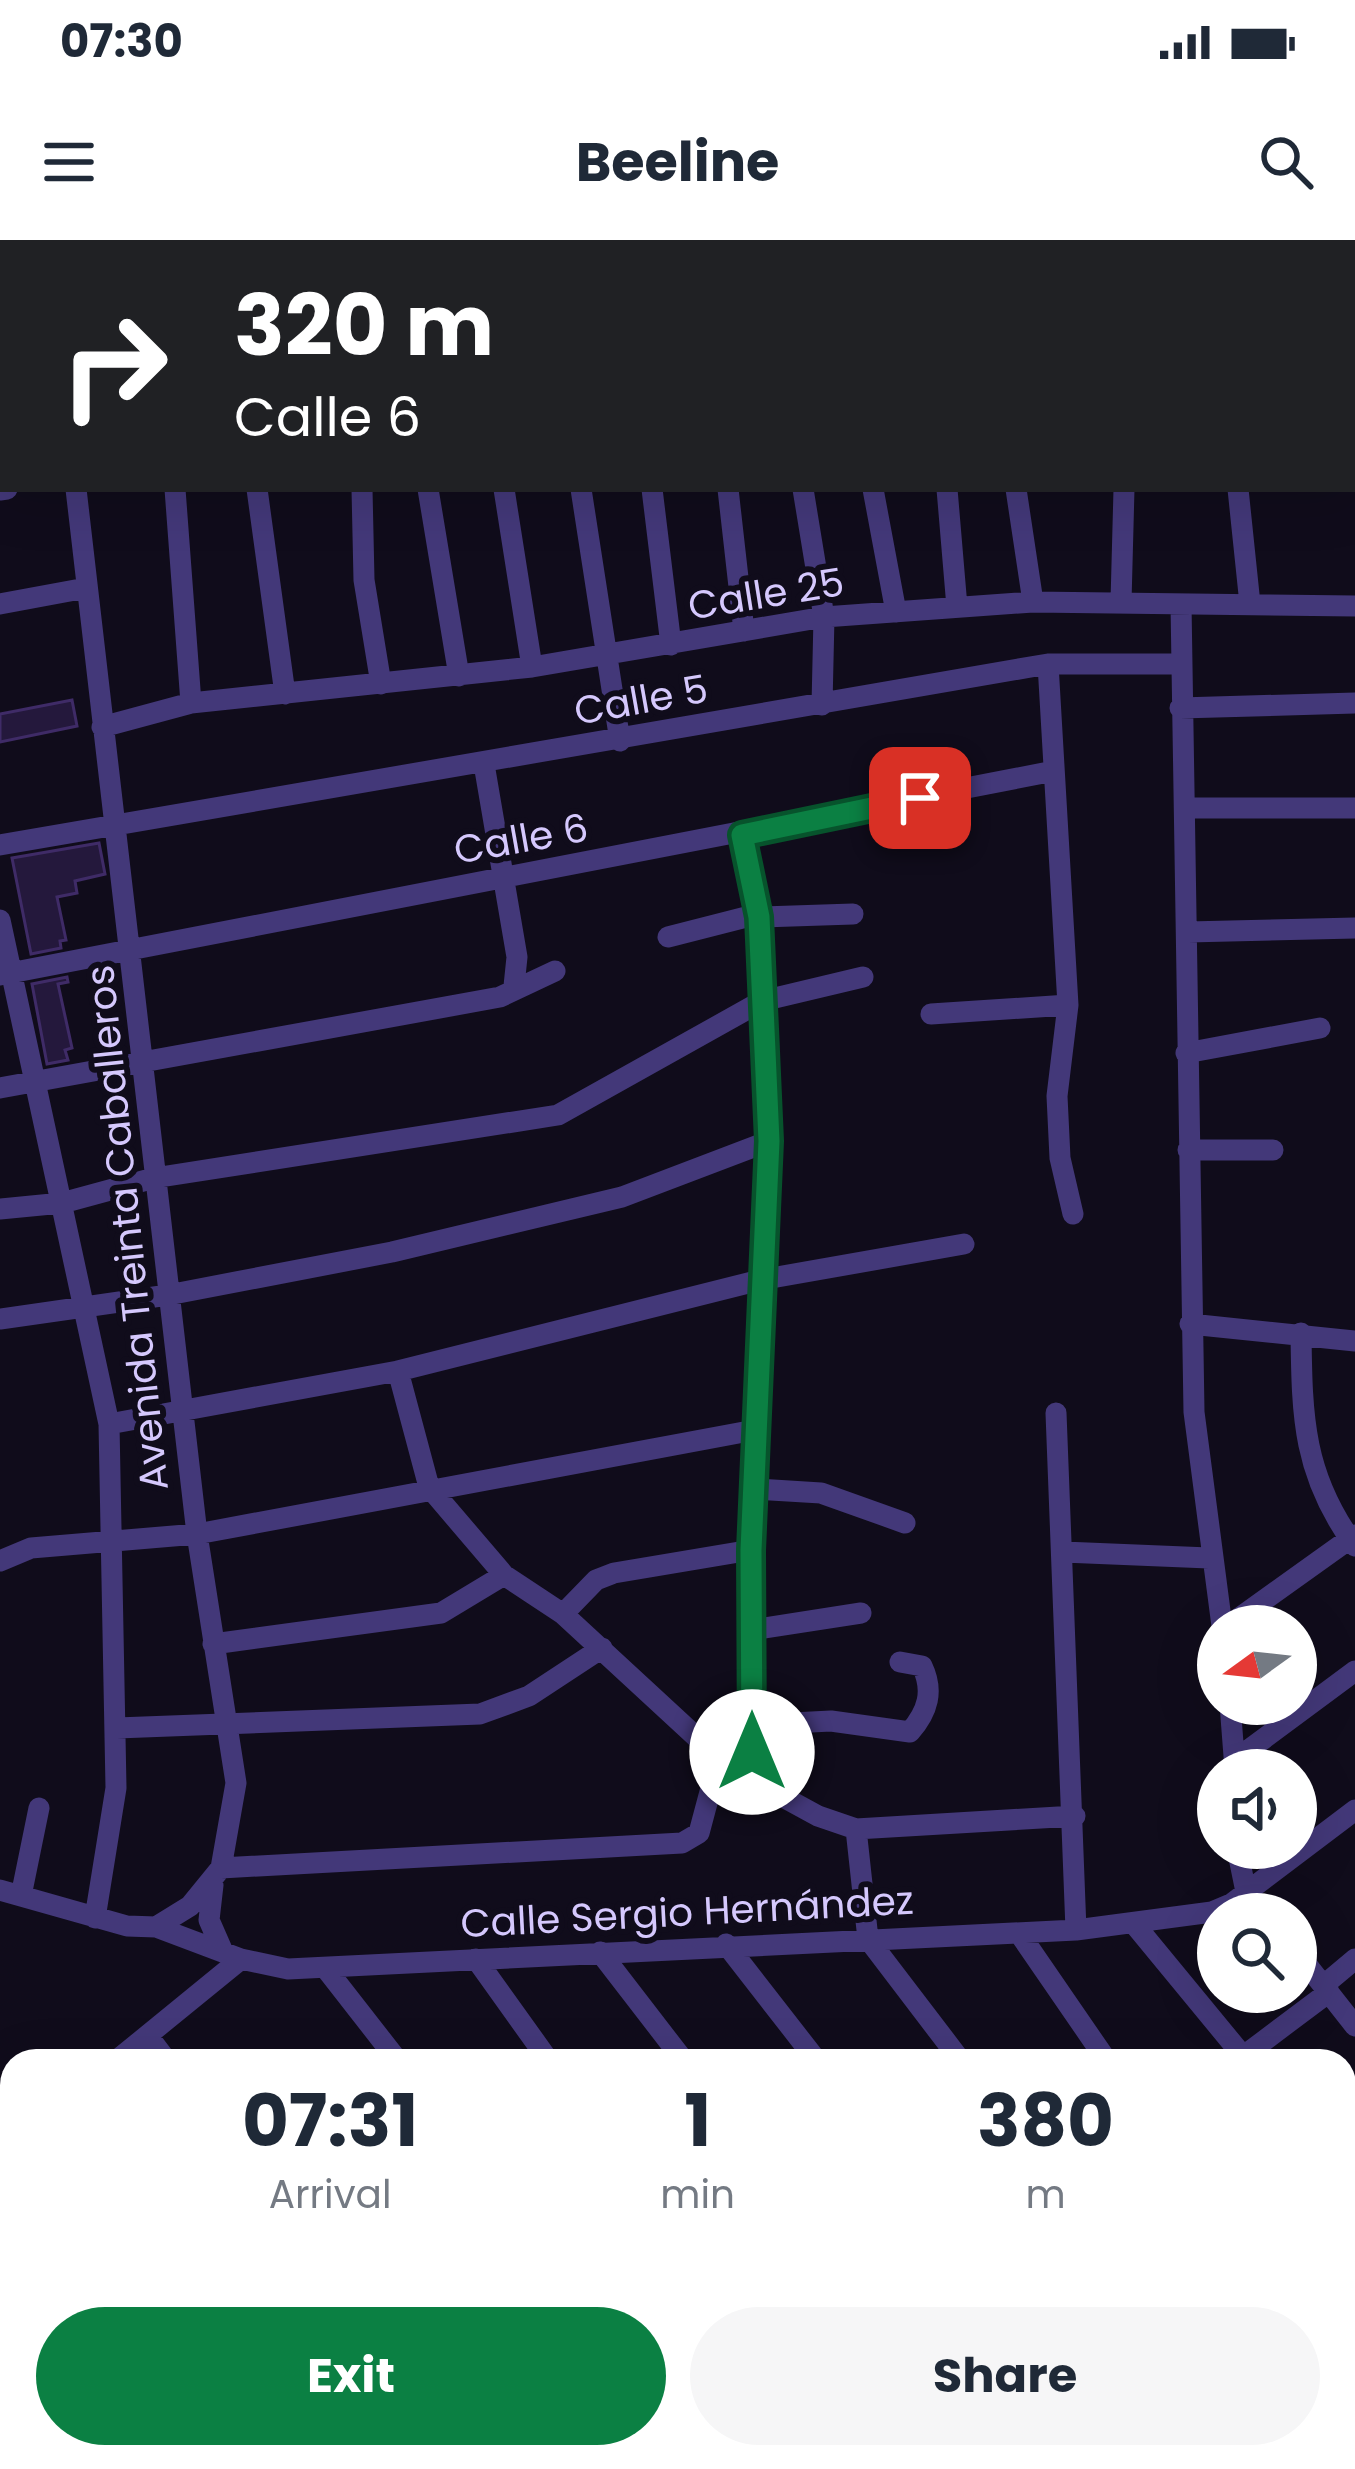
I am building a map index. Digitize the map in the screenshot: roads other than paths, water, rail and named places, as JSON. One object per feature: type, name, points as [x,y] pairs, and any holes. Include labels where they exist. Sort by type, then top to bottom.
[{"type":"street","name":"Avenida Treinta Caballeros","points":[[76,492],[197,1534],[228,1722],[235,1798],[209,1920],[232,1956]]},
{"type":"street","points":[[176,492],[191,703]]},
{"type":"street","points":[[257,492],[285,694]]},
{"type":"street","points":[[362,492],[364,580],[381,684]]},
{"type":"street","points":[[428,492],[459,676]]},
{"type":"street","points":[[503,492],[532,667]]},
{"type":"street","points":[[581,492],[620,741]]},
{"type":"street","points":[[652,492],[671,645]]},
{"type":"street","points":[[728,492],[744,631]]},
{"type":"street","points":[[803,492],[824,617],[822,705]]},
{"type":"street","points":[[873,492],[896,612]]},
{"type":"street","points":[[947,492],[958,607]]},
{"type":"street","points":[[1016,492],[1033,602]]},
{"type":"street","points":[[1121,602],[1124,492]]},
{"type":"street","points":[[1238,492],[1250,604]]},
{"type":"street","points":[[0,604],[86,588]]},
{"type":"street","name":"Calle 25","points":[[102,727],[191,703],[532,667],[824,617],[1033,602],[1355,606]]},
{"type":"street","points":[[1181,604],[1190,1324],[1209,1558],[1220,1605]]},
{"type":"street","points":[[1048,664],[1068,1005],[1057,1096],[1060,1158],[1073,1214]]},
{"type":"street","name":"Calle 5","points":[[0,845],[1048,664],[1180,664]]},
{"type":"street","points":[[1180,708],[1355,703]]},
{"type":"street","points":[[484,764],[506,878],[518,972],[514,986]]},
{"type":"street","name":"Calle 6","points":[[5,975],[131,947],[742,835],[1054,770]]},
{"type":"street","points":[[1186,808],[1355,808]]},
{"type":"street","points":[[742,835],[758,916],[769,1141],[760,1280],[760,1429],[751,1550],[752,1780]]},
{"type":"street","points":[[668,937],[758,916],[853,914]]},
{"type":"street","points":[[0,920],[5,975],[62,1203],[81,1310],[109,1424],[117,1728],[110,1846],[95,1918]]},
{"type":"street","points":[[1188,932],[1355,928]]},
{"type":"street","points":[[0,1088],[31,1078],[143,1063],[500,997],[514,986],[555,971]]},
{"type":"street","points":[[0,1210],[62,1203],[154,1178],[558,1115],[763,1000],[863,977]]},
{"type":"street","points":[[931,1014],[1068,1005]]},
{"type":"street","points":[[1186,1053],[1320,1028]]},
{"type":"street","points":[[0,1319],[81,1310],[392,1252],[622,1197],[769,1141]]},
{"type":"street","points":[[1188,1150],[1273,1150]]},
{"type":"street","points":[[109,1424],[398,1371],[760,1280],[964,1244]]},
{"type":"street","points":[[1190,1324],[1355,1341]]},
{"type":"street","points":[[1256,1605],[1353,1540],[1315,1479],[1303,1426],[1301,1333]]},
{"type":"street","points":[[398,1371],[429,1487],[504,1575],[563,1614],[719,1758],[752,1780],[818,1816],[856,1829],[1075,1816]]},
{"type":"street","points":[[1056,1414],[1076,1930]]},
{"type":"street","points":[[0,1561],[31,1548],[197,1534],[429,1487],[760,1429]]},
{"type":"street","points":[[756,1489],[821,1493],[905,1523]]},
{"type":"street","points":[[563,1614],[596,1580],[614,1573],[751,1550]]},
{"type":"street","points":[[1063,1552],[1209,1558]]},
{"type":"street","points":[[214,1644],[441,1612],[504,1575]]},
{"type":"street","points":[[752,1630],[861,1612]]},
{"type":"street","points":[[117,1728],[480,1714],[529,1696],[602,1648]]},
{"type":"street","points":[[752,1725],[831,1721],[910,1732],[930,1696],[929,1681],[922,1666],[900,1662]]},
{"type":"street","points":[[1255,1749],[1355,1671]]},
{"type":"street","points":[[156,1928],[190,1906],[217,1874],[682,1843],[700,1833],[719,1758]]},
{"type":"street","points":[[11,1893],[39,1808]]},
{"type":"street","name":"Calle Sergio Hernández","points":[[11,1893],[95,1918],[156,1928],[232,1956],[327,1970],[726,1944],[1019,1934],[1135,1925],[1212,1912],[1355,1810]]},
{"type":"street","points":[[856,1829],[868,1939],[952,2049]]},
{"type":"street","points":[[1241,1869],[1246,1892]]},
{"type":"street","points":[[1135,1925],[1234,2049]]},
{"type":"street","points":[[1019,1934],[1099,2049]]},
{"type":"street","points":[[726,1944],[808,2049]]},
{"type":"street","points":[[600,1952],[675,2049]]},
{"type":"street","points":[[131,2049],[232,1956]]},
{"type":"street","points":[[476,1959],[541,2049]]},
{"type":"street","points":[[1254,2049],[1355,1959]]},
{"type":"street","points":[[327,1970],[389,2049]]},
{"type":"street","points":[[1317,1976],[1355,2026]]},
{"type":"street","points":[[148,2036],[158,2049]]}]
